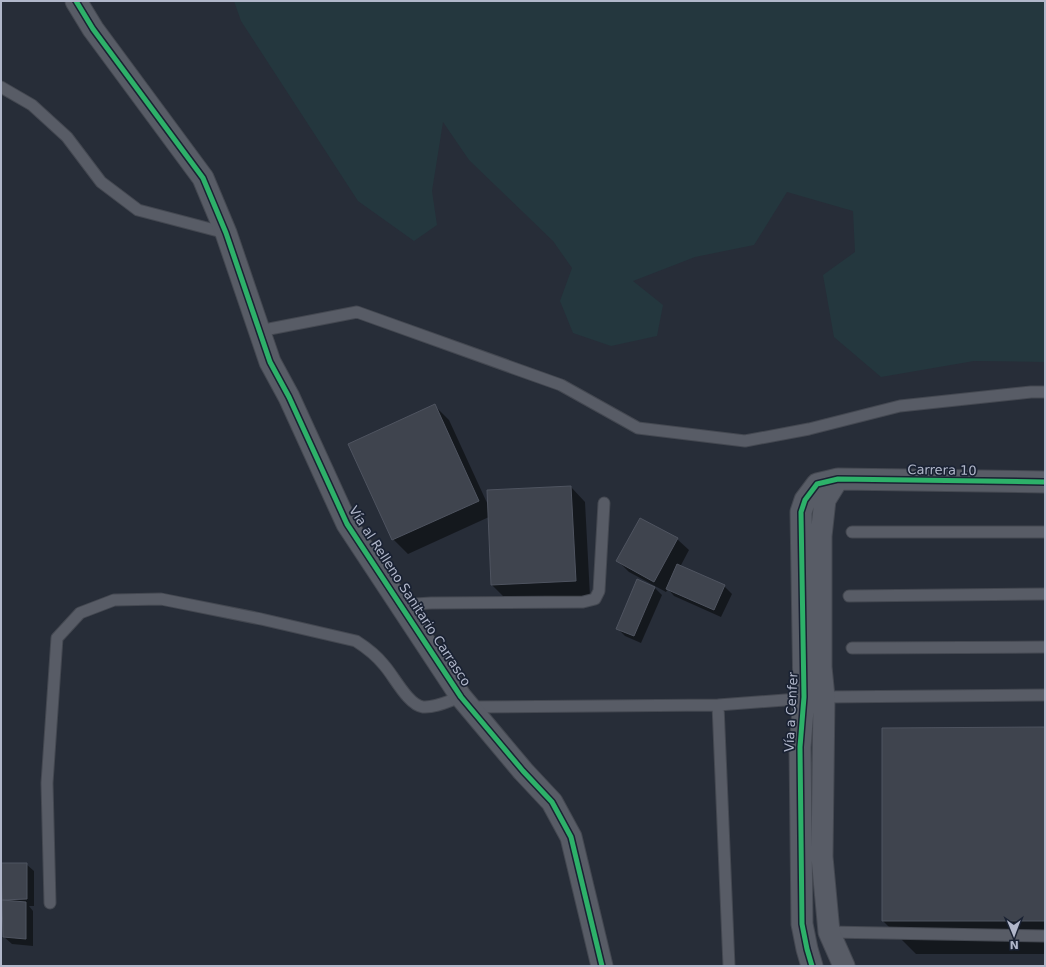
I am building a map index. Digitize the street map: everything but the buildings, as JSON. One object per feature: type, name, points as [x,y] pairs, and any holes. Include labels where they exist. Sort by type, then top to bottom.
[{"type":"street","name":"Vía al Relleno Sanitario Carrasco","points":[[76,1],[93,29],[203,178],[226,233],[270,362],[290,397],[347,524],[466,702],[523,771],[552,802],[571,837],[602,966]]},
{"type":"street","name":"Carrera 10","points":[[838,479],[1045,482]]},
{"type":"street","name":"Vía a Cenfer","points":[[838,479],[817,484],[805,500],[801,512],[814,697],[822,857],[829,932],[844,966]]},
{"type":"street","name":"Vía a Cenfer","points":[[812,966],[802,924],[800,747],[814,697]]},
{"type":"lane","points":[[1,88],[32,105],[67,137],[101,182],[138,210],[226,233]]},
{"type":"lane","points":[[260,331],[356,312],[560,385],[638,428],[745,441],[809,430],[900,406],[1031,392],[1045,392]]},
{"type":"lane","points":[[400,605],[431,603],[583,602],[595,599],[599,591],[604,503]]},
{"type":"lane","points":[[852,532],[1045,532]]},
{"type":"lane","points":[[849,596],[1045,594]]},
{"type":"lane","points":[[50,903],[47,782],[57,638],[80,613],[114,600],[161,599],[261,619],[356,641],[374,654],[384,664],[412,702],[421,707],[466,702],[718,705],[814,697],[1045,695]]},
{"type":"lane","points":[[852,648],[1045,647]]},
{"type":"lane","points":[[718,705],[729,966]]},
{"type":"lane","points":[[829,932],[1045,936]]},
{"type":"shaded area","points":[[234,1],[1045,1],[1045,362],[974,361],[881,377],[834,337],[823,275],[855,252],[853,211],[787,192],[754,245],[695,257],[633,281],[663,305],[657,336],[611,346],[573,333],[560,301],[572,268],[553,241],[469,160],[443,122],[432,191],[437,225],[414,241],[358,201],[241,21]]},
{"type":"cycle path","points":[[76,1],[93,29],[203,178],[226,233],[270,362],[289,397],[347,524],[461,697],[523,771],[552,802],[571,837],[602,966]]},
{"type":"cycle path","points":[[812,966],[802,924],[800,747],[804,697],[801,512],[805,500],[817,484],[838,479],[1045,482]]}]
